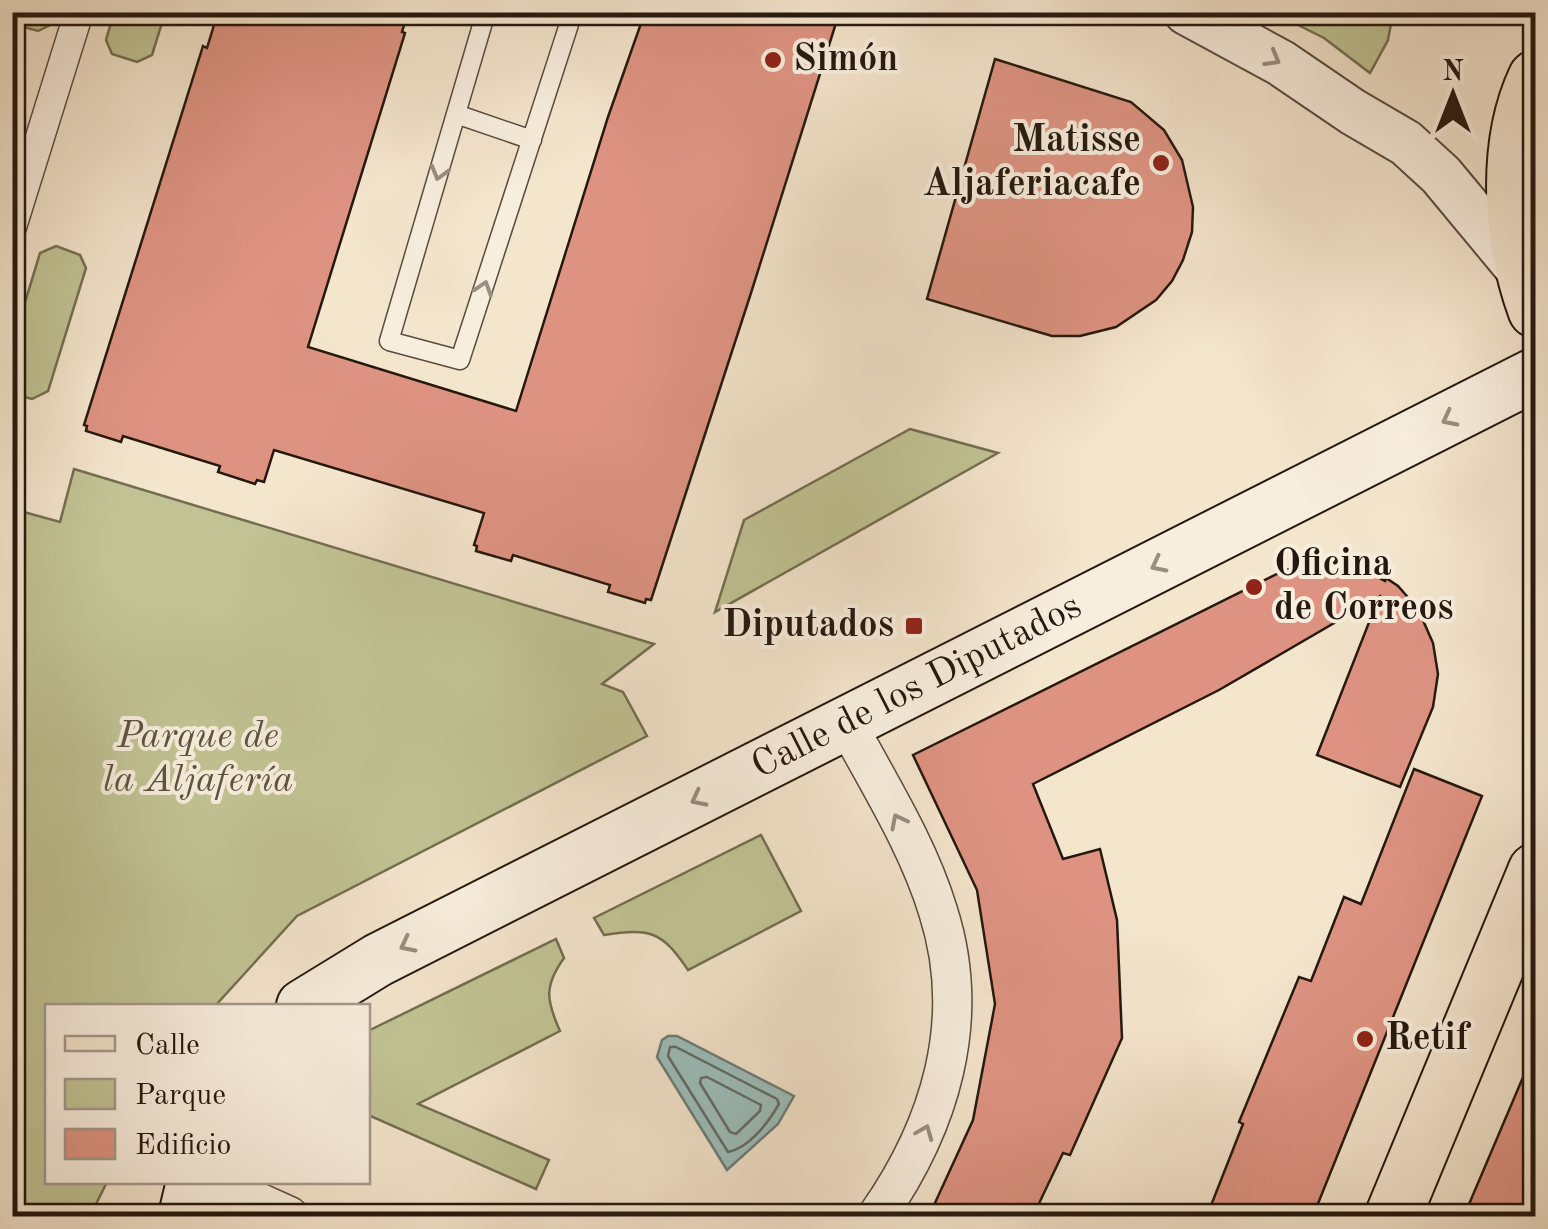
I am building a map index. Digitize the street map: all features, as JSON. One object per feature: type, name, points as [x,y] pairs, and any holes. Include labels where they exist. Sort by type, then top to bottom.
[{"type":"main road","points":[[1530,292],[1516,174],[1522,120],[1536,78]]},
{"type":"main road","name":"Calle de los Diputados","points":[[306,1004],[378,960],[1536,374]]},
{"type":"main road","points":[[1393,1216],[1536,871]]},
{"type":"main road","points":[[185,1216],[193,1184]]},
{"type":"street","points":[[12,226],[79,12]]},
{"type":"street","points":[[1187,12],[1282,63],[1406,143],[1441,175],[1530,292]]},
{"type":"street","points":[[848,724],[928,883],[939,912],[952,980],[952,1017],[941,1088],[906,1174],[877,1216]]},
{"type":"street","points":[[218,1184],[289,1216]]},
{"type":"lane","points":[[486,12],[389,340],[460,360],[572,12]]},
{"type":"lane","points":[[456,114],[532,140]]},
{"type":"green space","points":[[12,13],[56,13],[52,24],[38,31],[13,24]]},
{"type":"green space","points":[[114,13],[165,13],[152,55],[137,62],[112,54],[106,40]]},
{"type":"green space","points":[[1274,13],[1393,13],[1388,40],[1370,73],[1324,38]]},
{"type":"green space","points":[[56,246],[80,255],[86,268],[48,391],[32,399],[13,394],[13,342],[40,253]]},
{"type":"green space","points":[[910,429],[998,453],[715,612],[744,520]]},
{"type":"green space","name":"Parque de la Aljafería","points":[[74,469],[654,644],[602,684],[623,692],[647,736],[297,916],[217,1004],[45,1004],[45,1184],[106,1184],[90,1216],[13,1216],[13,509],[60,522]]},
{"type":"green space","points":[[761,835],[801,911],[688,970],[670,947],[654,935],[604,935],[594,918]]},
{"type":"green space","points":[[556,939],[564,958],[549,993],[560,1031],[418,1104],[549,1160],[536,1189],[370,1116],[370,1030]]},
{"type":"water","points":[[677,1036],[794,1096],[778,1124],[727,1170],[657,1057],[662,1040]]},
{"type":"building","points":[[218,12],[408,12],[402,32],[405,33],[308,347],[516,411],[645,12],[816,12],[834,18],[836,23],[651,600],[646,599],[645,603],[608,592],[610,585],[513,555],[511,561],[476,551],[474,545],[484,513],[274,450],[264,482],[257,480],[255,484],[218,472],[220,466],[123,436],[121,442],[86,431],[84,425],[203,46],[207,48]]},
{"type":"building","points":[[995,59],[1131,102],[1164,130],[1182,160],[1193,207],[1192,232],[1183,260],[1156,300],[1116,327],[1080,336],[1052,336],[927,299]]},
{"type":"building","points":[[1325,561],[1364,570],[1398,586],[1418,609],[1433,643],[1438,674],[1433,707],[1400,787],[1317,755],[1379,597],[1219,690],[1033,784],[1063,859],[1100,849],[1117,920],[1122,1038],[1070,1155],[1063,1153],[1033,1216],[929,1216],[973,1120],[995,1004],[977,890],[913,755],[1285,570]]},
{"type":"building","points":[[1414,769],[1482,796],[1313,1216],[1231,1216],[1210,1208],[1243,1124],[1239,1122],[1299,977],[1311,981],[1344,897],[1361,904]]},
{"type":"building","points":[[1535,1049],[1536,1216],[1464,1216]]},
{"type":"place","name":"Simón","points":[[773,60]]},
{"type":"place","name":"Matisse Aljaferiacafe","points":[[1161,163]]},
{"type":"place","name":"Oficina de Correos","points":[[1254,587]]},
{"type":"place","name":"Diputados","points":[[914,626]]},
{"type":"place","name":"Retif","points":[[1365,1039]]}]
